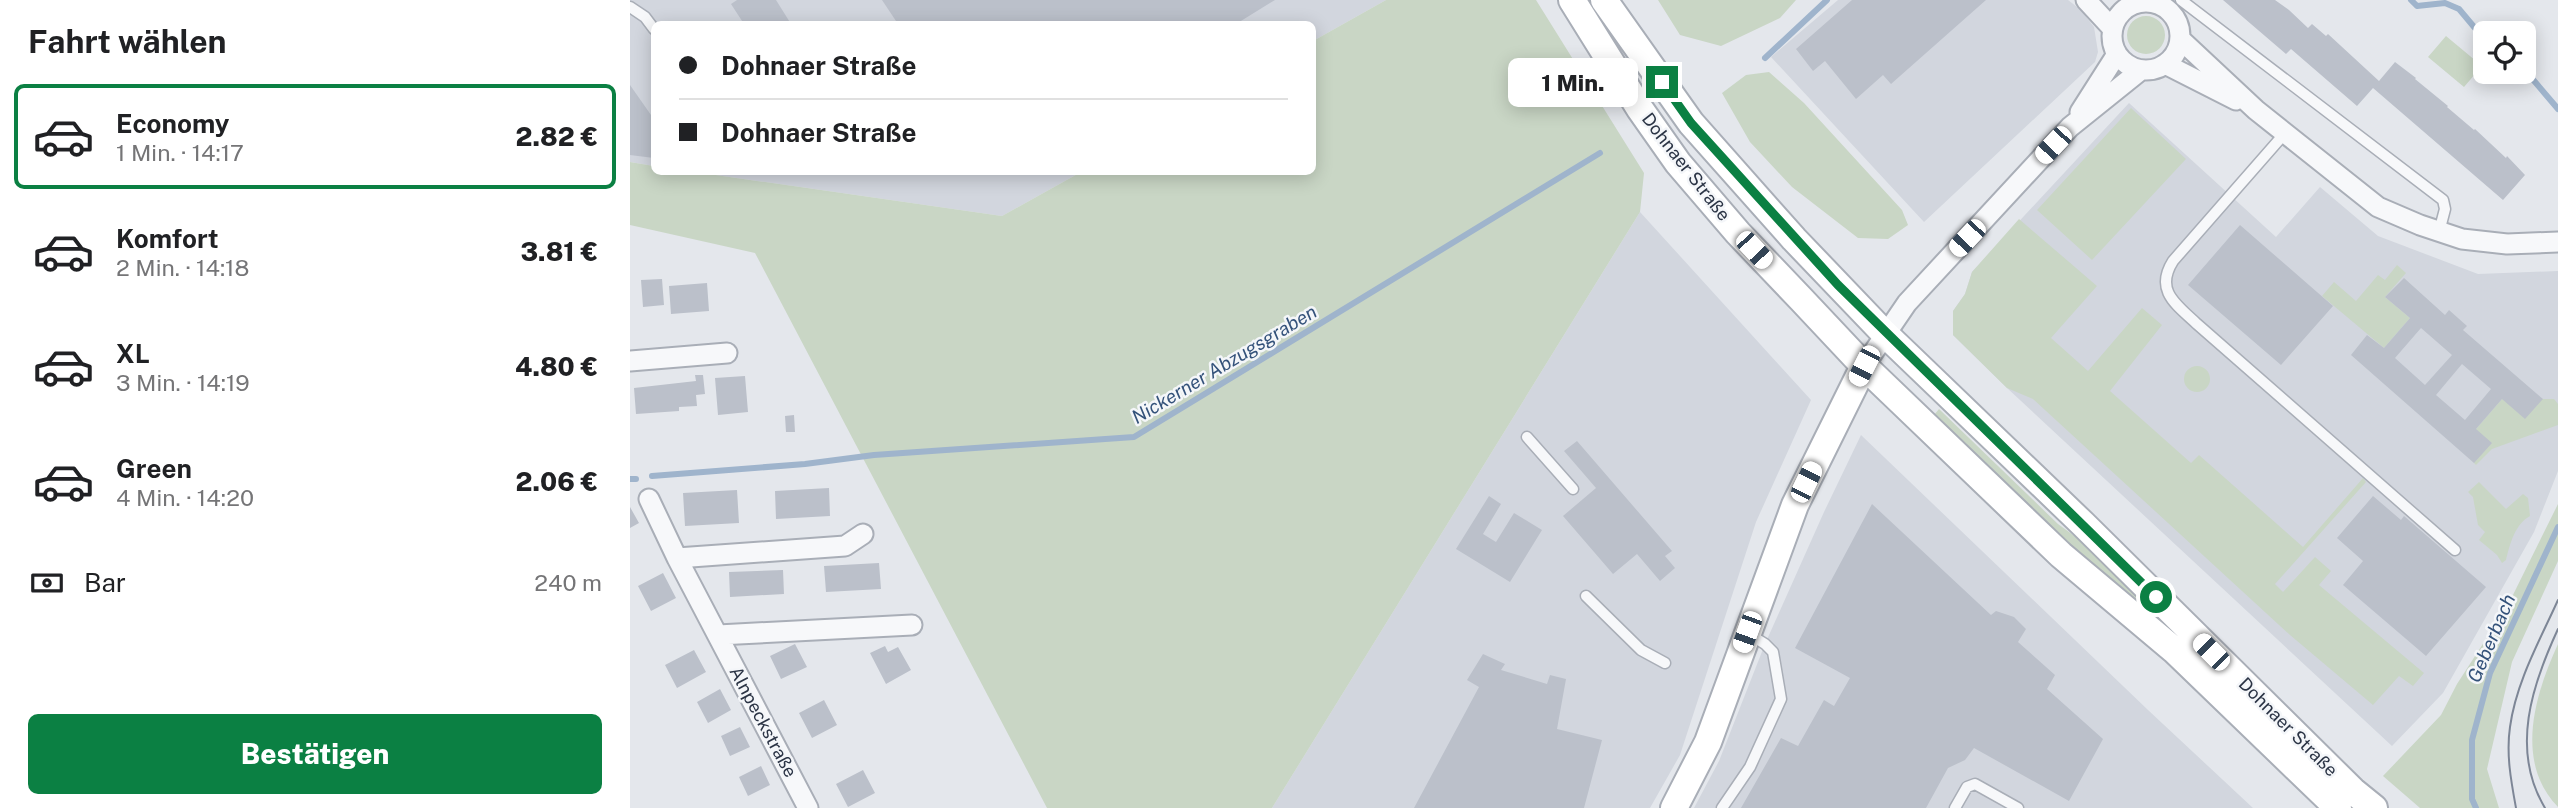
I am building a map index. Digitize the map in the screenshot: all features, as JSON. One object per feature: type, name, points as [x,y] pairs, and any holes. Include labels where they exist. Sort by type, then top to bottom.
[{"type":"main road","name":"Dohnaer Straße","points":[[1572,0],[1640,109],[1678,163],[1738,233],[1864,366],[2061,555],[2174,650],[2338,808]]},
{"type":"main road","name":"Dohnaer Straße","points":[[1604,0],[1691,123],[1794,239],[1884,333],[2083,524],[2353,791],[2374,808]]},
{"type":"main road","points":[[1674,808],[1708,742],[1795,505],[1864,366]]},
{"type":"street","points":[[2086,0],[2112,28]]},
{"type":"street","points":[[2147,1],[2165,7],[2173,15],[2179,25],[2180,39],[2173,58],[2153,69],[2141,70],[2130,66],[2117,54],[2111,39],[2112,28],[2124,3],[2147,1]]},
{"type":"street","points":[[2180,39],[2256,110],[2378,207],[2462,239],[2507,244],[2558,242]]},
{"type":"street","points":[[2070,127],[2117,54]]},
{"type":"street","points":[[2165,64],[2256,110]]},
{"type":"street","points":[[1864,366],[1884,333],[1915,294],[2070,127],[2141,70]]},
{"type":"street","points":[[630,361],[727,353]]},
{"type":"street","name":"Alnpeckstraße","points":[[649,499],[808,808]]},
{"type":"street","points":[[677,558],[845,546],[863,534]]},
{"type":"street","points":[[718,635],[912,625]]},
{"type":"lane","points":[[2182,0],[2440,197],[2445,203],[2445,209],[2440,232]]},
{"type":"lane","points":[[630,8],[645,17],[651,25]]},
{"type":"lane","points":[[2285,133],[2173,261],[2166,277],[2168,294],[2197,324],[2455,550]]},
{"type":"lane","points":[[1527,437],[1573,489]]},
{"type":"lane","points":[[1586,596],[1641,650],[1665,663]]},
{"type":"lane","points":[[1722,808],[1750,767],[1781,699],[1773,652],[1747,632]]},
{"type":"lane","points":[[1955,808],[1967,787],[1975,784],[2018,808]]},
{"type":"shaded area","points":[[630,0],[1386,0],[1316,39],[1316,21],[651,21],[651,166],[630,162]]},
{"type":"shaded area","points":[[1838,0],[2068,0],[2081,10],[2094,27],[2098,52],[2095,62],[1924,222],[1771,57]]},
{"type":"shaded area","points":[[2129,103],[2276,237],[2320,187],[2378,236],[2478,274],[2558,271],[2558,471],[2534,532],[2443,693],[2392,746],[1953,335],[1953,311],[1965,294],[1972,272]]},
{"type":"shaded area","points":[[716,175],[1076,175],[1002,216]]},
{"type":"shaded area","points":[[1640,212],[1811,400],[1756,522],[1680,755],[1650,808],[1272,808]]},
{"type":"shaded area","points":[[1861,435],[2253,808],[1694,808],[1719,761],[1765,644]]},
{"type":"green space","points":[[1386,0],[1536,0],[1644,173],[1640,212],[1272,808],[1047,808],[755,253],[630,225],[630,162],[651,166],[651,175],[716,175],[1002,216],[1076,175],[1316,175],[1316,39]]},
{"type":"green space","points":[[1658,0],[1796,0],[1780,18],[1721,46],[1680,35]]},
{"type":"green space","points":[[2146,16],[2159,22],[2165,35],[2159,48],[2146,54],[2133,48],[2127,35],[2133,22]]},
{"type":"green space","points":[[2446,36],[2473,58],[2473,76],[2464,87],[2428,57]]},
{"type":"green space","points":[[1769,72],[1804,103],[1902,210],[1908,225],[1888,239],[1858,238],[1792,187],[1750,142],[1722,93],[1746,75]]},
{"type":"green space","points":[[2131,108],[2186,159],[2092,260],[2037,210]]},
{"type":"green space","points":[[2019,219],[2097,286],[2051,338],[2088,371],[2142,308],[2162,325],[2110,391],[2191,463],[2199,455],[2303,547],[2363,478],[2366,482],[2275,584],[2283,592],[2315,557],[2331,571],[2319,585],[2424,673],[2413,686],[2399,676],[2373,705],[2290,635],[2033,399],[2007,388],[1953,335],[1953,311],[1965,294],[1972,272]]},
{"type":"green space","points":[[2397,265],[2406,273],[2385,297],[2410,318],[2384,348],[2322,296],[2334,282],[2356,301],[2378,275],[2385,280]]},
{"type":"green space","points":[[2197,366],[2206,370],[2210,379],[2206,388],[2197,392],[2188,388],[2184,379],[2188,370]]},
{"type":"green space","points":[[2502,399],[2554,399],[2558,404],[2558,425],[2492,449],[2476,465],[2476,429]]},
{"type":"green space","points":[[1939,409],[2058,524],[2102,556],[2309,758],[2085,560],[1934,415]]},
{"type":"green space","points":[[2479,482],[2506,509],[2523,494],[2528,498],[2530,516],[2517,529],[2506,560],[2502,563],[2497,555],[2479,540],[2485,532],[2478,525],[2473,497],[2468,492]]},
{"type":"green space","points":[[2558,504],[2558,561],[2512,662],[2487,769],[2499,808],[2420,808],[2383,776],[2441,715],[2457,684],[2508,605]]},
{"type":"green space","points":[[2558,644],[2558,807],[2544,789],[2536,770],[2533,727],[2542,684]]},
{"type":"building","points":[[737,0],[776,0],[789,21],[742,21],[731,4]]},
{"type":"building","points":[[882,0],[1275,0],[1241,21],[896,21]]},
{"type":"building","points":[[1852,0],[1986,0],[1891,84],[1883,75],[1856,99],[1825,61],[1813,71],[1796,49]]},
{"type":"building","points":[[2223,0],[2275,0],[2308,28],[2312,24],[2326,36],[2328,34],[2379,81],[2395,62],[2506,158],[2507,156],[2525,175],[2503,200],[2373,88],[2357,106],[2291,49],[2286,54]]},
{"type":"building","points":[[630,85],[651,115],[651,158],[630,155]]},
{"type":"building","points":[[2240,225],[2333,306],[2281,365],[2188,285]]},
{"type":"building","points":[[2404,278],[2445,315],[2449,310],[2467,326],[2463,330],[2543,399],[2525,419],[2502,399],[2476,429],[2492,443],[2474,463],[2351,355],[2367,335],[2384,348],[2410,318],[2385,297]],"holes":[[[2421,328],[2452,355],[2425,385],[2395,358]],[[2462,364],[2491,389],[2465,420],[2436,395]]]},
{"type":"building","points":[[662,279],[664,305],[643,307],[641,280]]},
{"type":"building","points":[[707,283],[709,311],[671,314],[669,286]]},
{"type":"building","points":[[695,375],[703,375],[705,394],[696,395],[697,406],[679,407],[679,411],[636,414],[634,388],[696,381]]},
{"type":"building","points":[[745,376],[748,412],[718,415],[715,378]]},
{"type":"building","points":[[794,415],[795,432],[786,432],[785,416]]},
{"type":"building","points":[[1577,441],[1672,551],[1665,556],[1675,568],[1660,581],[1637,554],[1613,574],[1563,516],[1596,488],[1564,451]]},
{"type":"building","points":[[829,488],[830,516],[776,519],[775,491]]},
{"type":"building","points":[[737,490],[739,523],[685,526],[683,493]]},
{"type":"building","points":[[1489,496],[1501,504],[1483,534],[1496,542],[1514,513],[1542,530],[1510,582],[1456,549]]},
{"type":"building","points":[[2373,496],[2401,520],[2404,516],[2486,587],[2426,656],[2343,585],[2363,561],[2337,538]]},
{"type":"building","points":[[1872,504],[1991,615],[1996,611],[2014,617],[2026,629],[2018,642],[2055,675],[2047,689],[2103,739],[2069,801],[1974,748],[1965,760],[1948,768],[1926,808],[1741,808],[1781,738],[1798,746],[1824,700],[1834,706],[1850,678],[1795,648]]},
{"type":"building","points":[[630,507],[639,523],[630,528]]},
{"type":"building","points":[[879,563],[881,589],[826,592],[824,566]]},
{"type":"building","points":[[783,570],[784,594],[730,597],[729,572]]},
{"type":"building","points":[[663,573],[676,598],[651,611],[638,586]]},
{"type":"building","points":[[795,644],[807,667],[781,679],[770,656]]},
{"type":"building","points":[[885,646],[888,652],[898,647],[911,670],[886,684],[870,653]]},
{"type":"building","points":[[694,650],[706,672],[677,688],[665,665]]},
{"type":"building","points":[[1483,654],[1505,664],[1501,670],[1547,684],[1550,675],[1566,679],[1557,729],[1602,740],[1584,808],[1414,808],[1479,687],[1467,680]]},
{"type":"building","points":[[720,689],[731,710],[708,723],[697,702]]},
{"type":"building","points":[[824,700],[837,725],[812,738],[799,713]]},
{"type":"building","points":[[740,727],[750,747],[730,756],[721,736]]},
{"type":"building","points":[[761,766],[770,785],[748,796],[739,777]]},
{"type":"building","points":[[863,770],[875,793],[848,807],[836,784]]},
{"type":"waterway","points":[[1765,58],[1827,0]]},
{"type":"waterway","name":"Geberbach","points":[[2411,0],[2417,6],[2445,3],[2459,9],[2473,26]]},
{"type":"waterway","name":"Geberbach","points":[[2536,83],[2558,109]]},
{"type":"waterway","name":"Nickerner Abzugsgraben","points":[[652,476],[805,464],[874,455],[1134,437],[1600,153]]},
{"type":"waterway","name":"Nickerner Abzugsgraben","points":[[630,479],[636,479]]},
{"type":"waterway","name":"Geberbach","points":[[2476,808],[2472,799],[2472,740],[2490,673],[2558,527]]},
{"type":"tram line","points":[[2516,808],[2509,757],[2513,710],[2529,662],[2558,600]]},
{"type":"tram line","points":[[2545,808],[2534,786],[2527,741],[2533,695],[2558,629]]},
{"type":"route","points":[[1662,82],[1691,123],[1794,239],[1884,333],[2156,597]]}]
